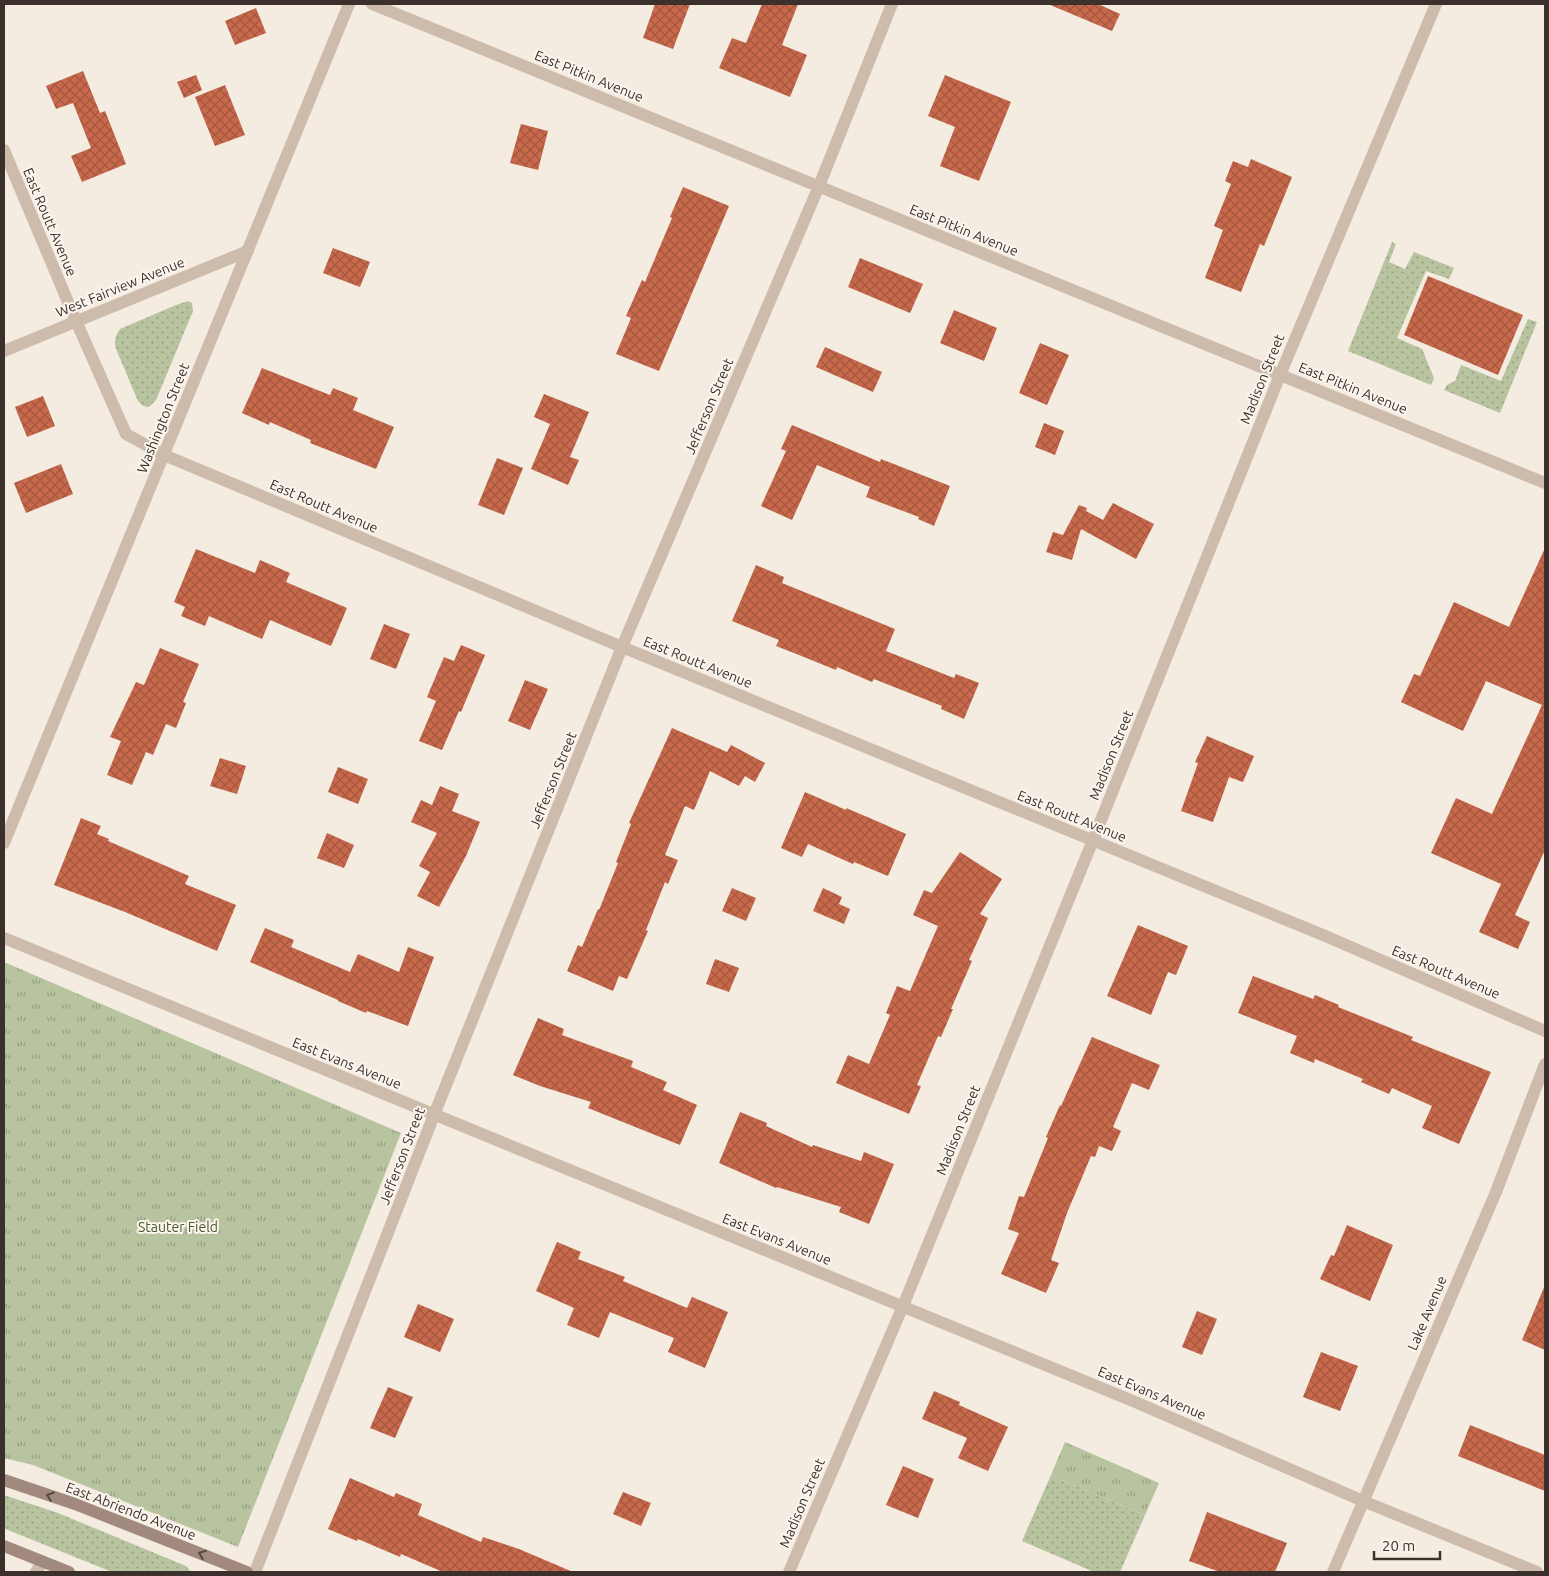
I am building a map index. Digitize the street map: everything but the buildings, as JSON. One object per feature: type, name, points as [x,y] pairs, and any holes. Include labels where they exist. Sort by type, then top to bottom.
[{"type":"main road","name":"East Abriendo Avenue","points":[[4,1480],[75,1504],[247,1572]]},
{"type":"main road","points":[[4,1546],[39,1567],[69,1572]]},
{"type":"street","name":"Washington Street","points":[[4,843],[349,4]]},
{"type":"street","name":"East Pitkin Avenue","points":[[372,4],[1545,483]]},
{"type":"street","name":"Jefferson Street","points":[[255,1572],[434,1115],[622,647],[819,186],[892,4]]},
{"type":"street","name":"Madison Street","points":[[789,1572],[902,1306],[1093,840],[1280,375],[1436,4]]},
{"type":"street","name":"East Routt Avenue","points":[[4,150],[76,322],[126,434],[164,454],[622,647],[1323,935],[1545,1031]]},
{"type":"street","name":"West Fairview Avenue","points":[[4,351],[248,250]]},
{"type":"street","name":"East Evans Avenue","points":[[4,938],[1133,1401],[1363,1501],[1537,1572]]},
{"type":"street","name":"Lake Avenue","points":[[1333,1572],[1496,1192],[1545,1064]]},
{"type":"green space","points":[[1392,242],[1396,244],[1389,262],[1405,269],[1414,252],[1454,268],[1449,279],[1426,271],[1397,338],[1422,349],[1434,378],[1431,385],[1348,351]]},
{"type":"green space","points":[[188,301],[192,303],[193,311],[156,400],[149,407],[143,406],[138,401],[116,349],[115,341],[117,334],[120,329]]},
{"type":"green space","points":[[1528,319],[1537,322],[1500,413],[1444,390],[1447,385],[1455,381],[1461,365],[1501,381]]},
{"type":"green space","name":"Stauter Field","points":[[4,962],[401,1133],[238,1547],[33,1465],[4,1458]]},
{"type":"green space","points":[[1065,1442],[1159,1483],[1145,1515],[1051,1475]]},
{"type":"green space","points":[[1051,1475],[1145,1515],[1120,1572],[1094,1572],[1022,1541]]},
{"type":"green space","points":[[4,1495],[58,1513],[186,1566],[191,1572],[112,1572],[8,1530],[4,1528]]}]
